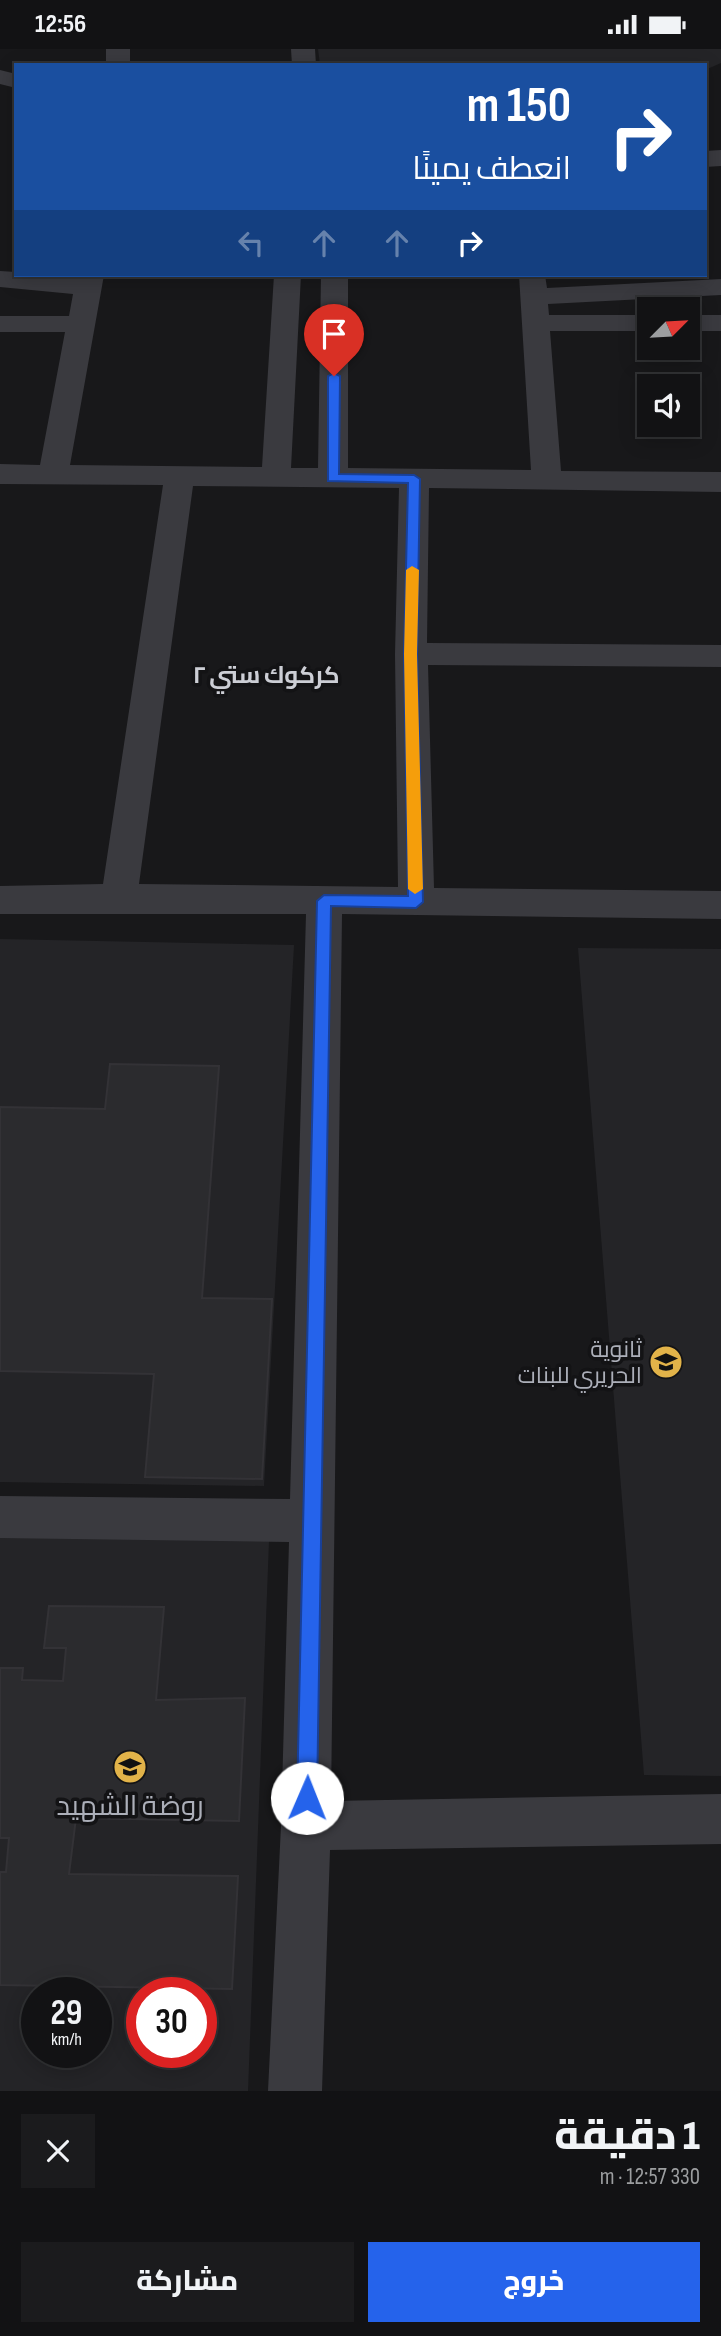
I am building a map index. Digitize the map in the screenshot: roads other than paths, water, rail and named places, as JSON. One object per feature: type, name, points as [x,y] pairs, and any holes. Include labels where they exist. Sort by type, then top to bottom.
[{"type":"street","points":[[276,477],[288,277]]},
{"type":"street","points":[[333,478],[335,277]]},
{"type":"street","points":[[0,279],[89,281],[53,475]]},
{"type":"street","points":[[533,298],[721,287]]},
{"type":"street","points":[[533,298],[637,320]]},
{"type":"street","points":[[533,298],[547,480]]},
{"type":"street","points":[[700,323],[721,323]]},
{"type":"street","points":[[0,324],[82,324]]},
{"type":"street","points":[[0,474],[721,482]]},
{"type":"street","points":[[119,898],[179,476]]},
{"type":"street","points":[[414,479],[411,654],[416,902]]},
{"type":"street","points":[[411,654],[721,656]]},
{"type":"street","points":[[0,900],[119,898],[721,905]]},
{"type":"street","points":[[295,2091],[306,1826],[324,901]]},
{"type":"street","points":[[0,1517],[312,1521]]},
{"type":"street","points":[[306,1826],[721,1819]]},
{"type":"place","name":"ثانوية الحريري للبنات","points":[[666,1362]]},
{"type":"place","name":"روضة الشهيد","points":[[130,1767]]},
{"type":"district","name":"كركوك ستي ٢","points":[[266,675]]}]
